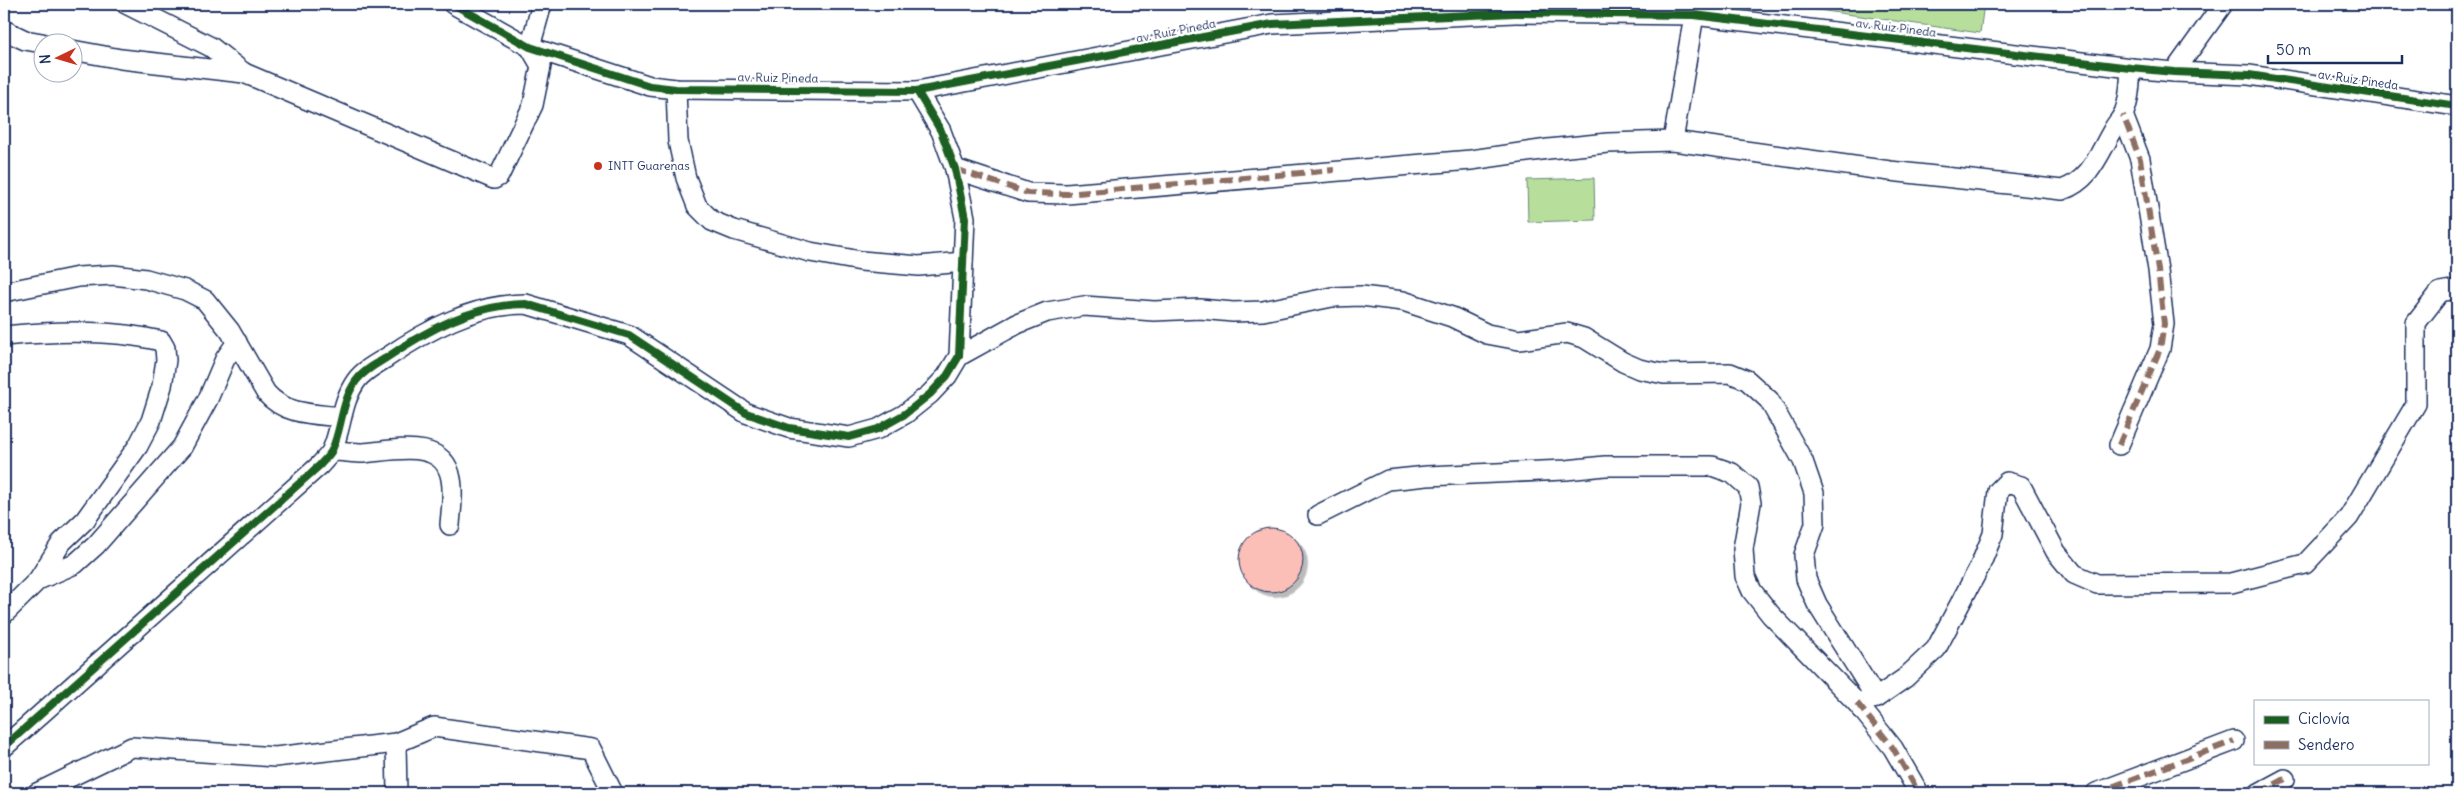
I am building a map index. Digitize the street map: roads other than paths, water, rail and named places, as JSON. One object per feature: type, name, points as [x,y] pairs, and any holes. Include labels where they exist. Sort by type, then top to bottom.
[{"type":"street","points":[[126,4],[211,46],[244,73],[494,179],[499,176],[533,105],[541,66],[530,47],[542,4]]},
{"type":"street","name":"av. Ruiz Pineda","points":[[454,4],[530,47],[650,86],[676,89],[917,91],[1272,24],[1515,13],[1694,15],[2131,68],[2249,75],[2457,106]]},
{"type":"street","points":[[2174,72],[2223,4]]},
{"type":"street","points":[[1673,141],[1694,15]]},
{"type":"street","points":[[4,30],[32,41]]},
{"type":"street","points":[[82,52],[121,59],[244,73]]},
{"type":"street","points":[[955,169],[1028,193],[1067,194],[1471,160],[1548,149],[1673,141],[1890,171],[2062,190],[2075,186],[2089,172],[2123,115],[2126,109],[2131,68]]},
{"type":"street","points":[[676,89],[678,142],[686,178],[697,206],[712,221],[734,230],[810,252],[861,261],[919,266],[963,262]]},
{"type":"street","points":[[917,91],[941,131],[955,169],[965,218],[959,356]]},
{"type":"street","points":[[2119,445],[2160,349],[2164,324],[2158,270],[2140,159],[2123,115]]},
{"type":"street","points":[[4,292],[78,277],[113,275],[146,279],[185,290],[205,300],[237,342],[273,401],[283,407],[305,413],[342,417]]},
{"type":"street","points":[[1857,703],[1876,698],[1905,678],[1936,649],[1980,566],[1994,534],[1998,491],[2007,482],[2021,486],[2056,552],[2074,574],[2096,584],[2231,583],[2304,564],[2349,517],[2416,404],[2416,323],[2440,292],[2457,290]]},
{"type":"street","points":[[4,747],[320,465],[332,450],[356,381],[376,364],[424,334],[466,314],[510,304],[526,304],[550,310],[629,335],[746,412],[789,428],[850,437],[878,429],[905,414],[946,376],[959,356],[1016,324],[1056,310],[1084,306],[1154,311],[1200,309],[1233,312],[1263,311],[1332,297],[1361,296],[1403,301],[1452,317],[1487,334],[1519,340],[1568,333],[1584,338],[1631,365],[1664,374],[1730,372],[1747,380],[1769,400],[1803,461],[1814,493],[1815,524],[1804,555],[1806,579],[1817,604],[1876,698]]},
{"type":"street","points":[[4,336],[86,332],[147,338],[161,341],[165,348],[166,360],[162,386],[151,421],[138,446],[85,520],[62,542],[38,580],[4,614]]},
{"type":"street","points":[[38,580],[75,564],[96,545],[182,446],[208,399],[224,359],[237,342]]},
{"type":"street","points":[[332,450],[361,453],[417,449],[432,452],[440,457],[448,468],[451,478],[450,525]]},
{"type":"street","points":[[1318,516],[1388,480],[1605,466],[1712,466],[1732,473],[1748,487],[1751,503],[1743,549],[1745,576],[1752,592],[1771,615],[1857,703],[1893,748],[1919,793]]},
{"type":"street","points":[[37,793],[132,747],[275,757],[396,744],[434,727],[591,749],[613,793]]},
{"type":"street","points":[[2096,793],[2234,741]]},
{"type":"street","points":[[396,744],[397,793]]},
{"type":"street","points":[[2259,793],[2286,779]]},
{"type":"waterway","points":[[2452,4],[2457,6]]},
{"type":"place","name":"INTT Guarenas","points":[[598,166]]}]
